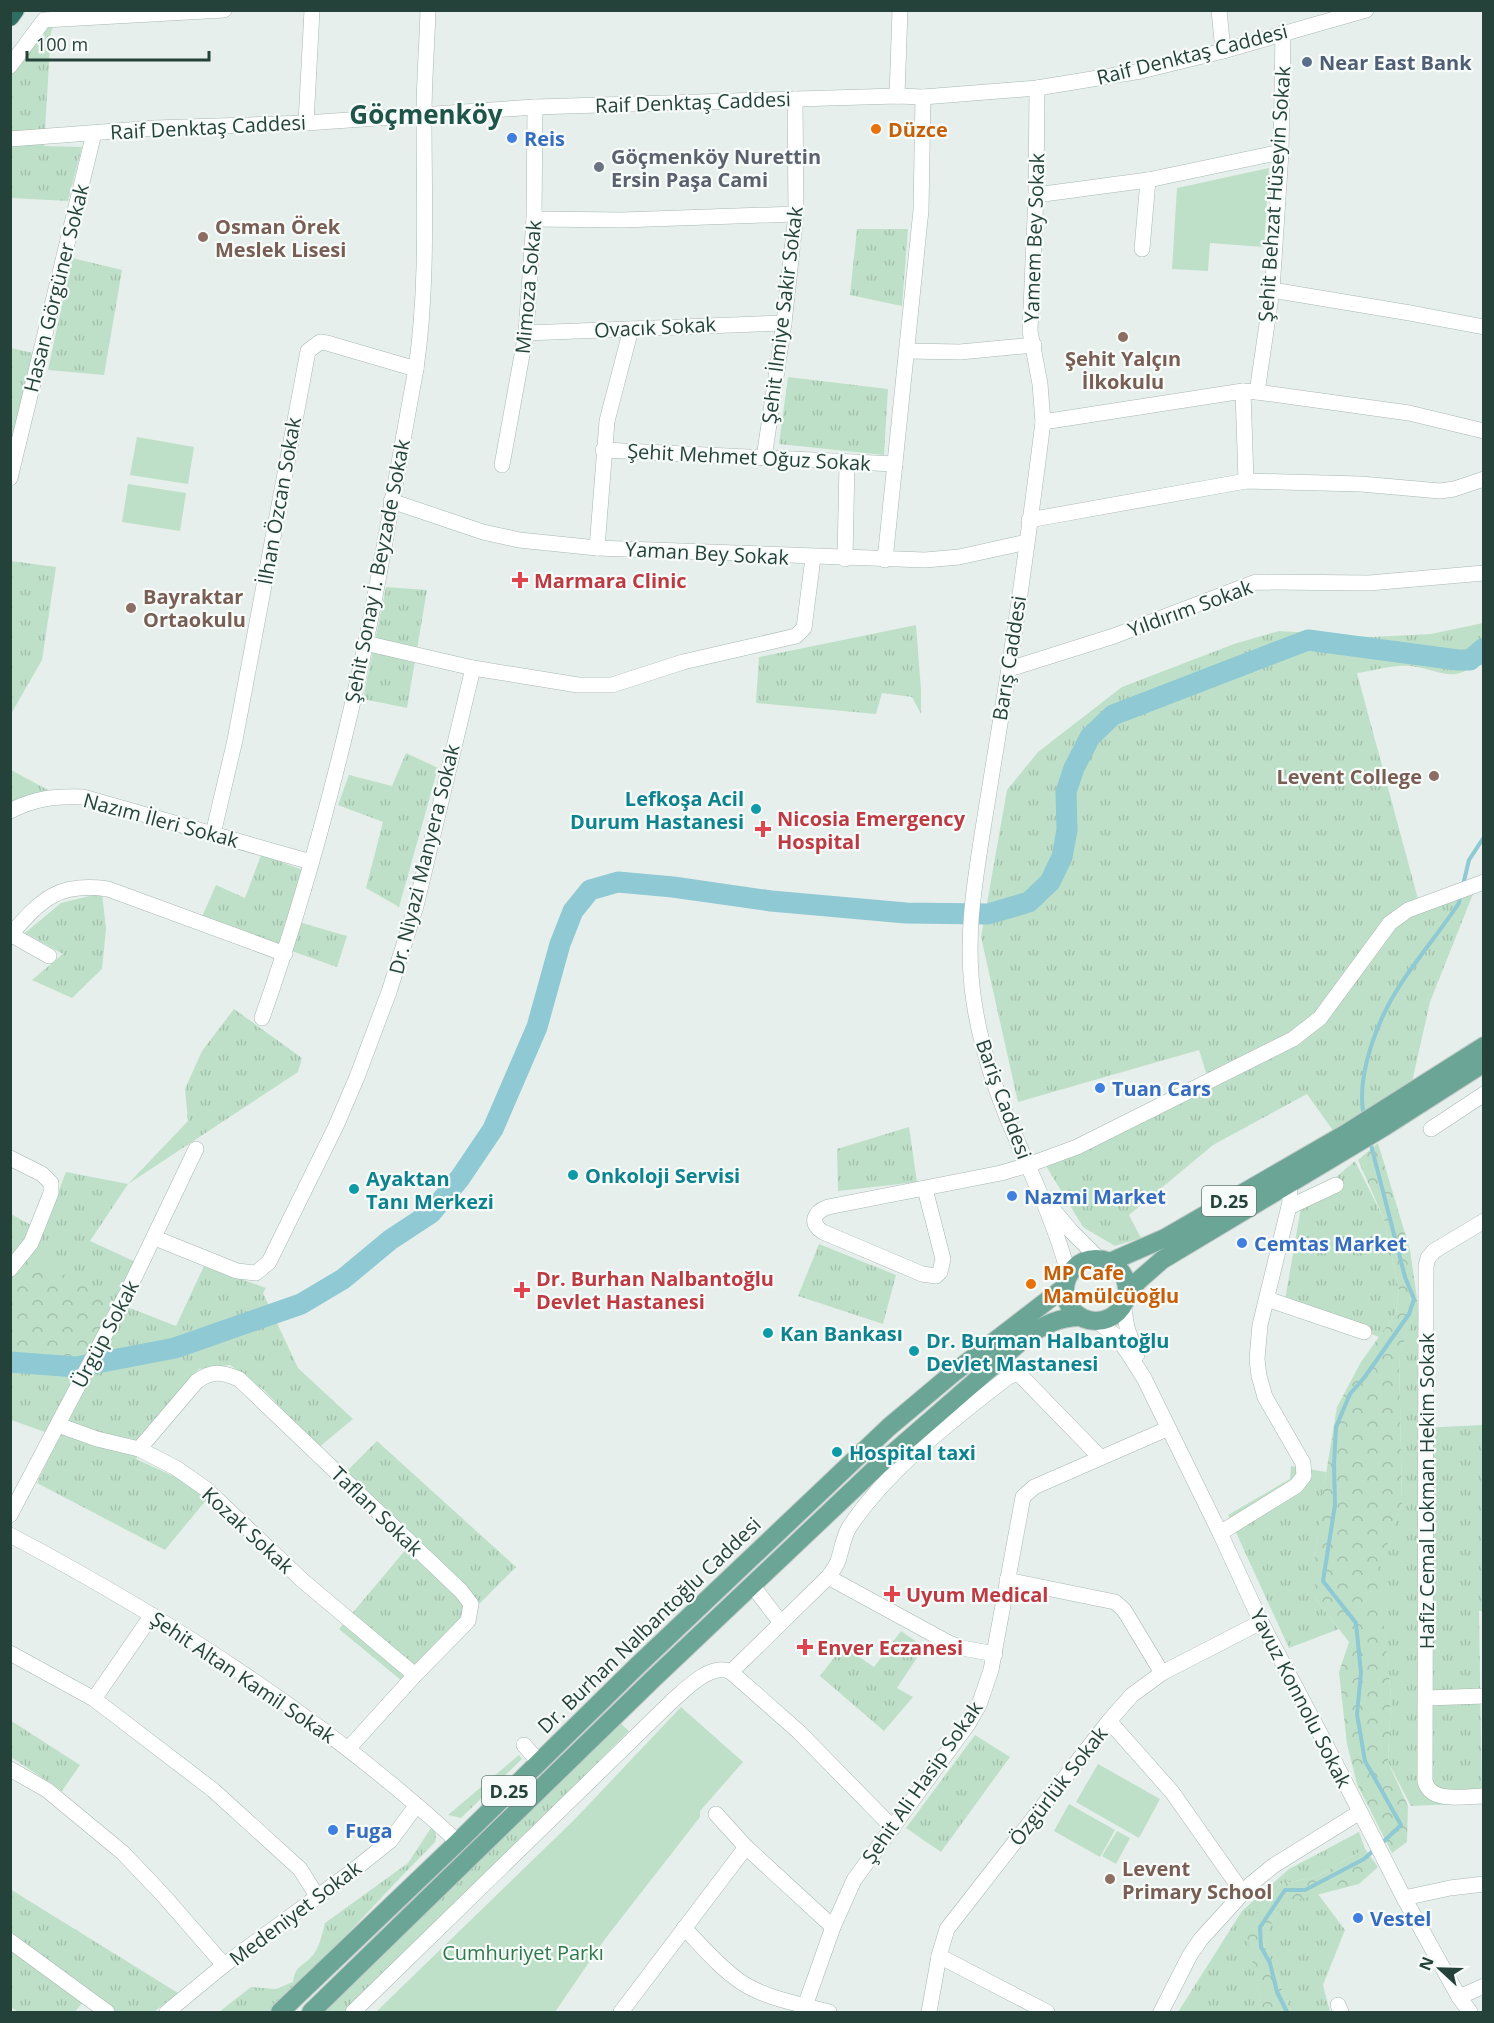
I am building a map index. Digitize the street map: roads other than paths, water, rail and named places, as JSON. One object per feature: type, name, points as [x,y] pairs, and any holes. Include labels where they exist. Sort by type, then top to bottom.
[{"type":"highway","points":[[10,17],[15,10]]},
{"type":"main road","name":"D.25","points":[[1381,1120],[1484,1046]]},
{"type":"main road","name":"D.25","points":[[1067,1281],[1074,1268],[1081,1263],[1104,1261],[1159,1242],[1345,1142],[1484,1063]]},
{"type":"main road","name":"D.25","points":[[311,2013],[752,1585],[905,1441],[1025,1338],[1059,1319],[1111,1317],[1118,1311],[1138,1281],[1162,1260],[1289,1184],[1345,1142]]},
{"type":"main road","points":[[1104,1261],[1118,1269],[1124,1278],[1126,1288],[1124,1300]]},
{"type":"main road","points":[[1067,1281],[1069,1305],[1087,1319]]},
{"type":"main road","name":"Dr. Burhan Nalbantoğlu Caddesi","points":[[279,2013],[458,1842],[538,1761],[890,1427],[1067,1281]]},
{"type":"street","points":[[10,66],[44,20],[224,10]]},
{"type":"street","points":[[306,123],[312,10]]},
{"type":"street","name":"Şehit Sonay İ. Beyzade Sokak","points":[[262,1018],[285,954],[346,734],[416,369],[423,298],[424,114],[428,10]]},
{"type":"street","points":[[897,96],[900,10]]},
{"type":"street","points":[[1219,10],[1223,51]]},
{"type":"street","name":"Raif Denktaş Caddesi","points":[[10,139],[155,128],[306,123],[536,107],[923,97],[1037,88],[1141,71],[1223,51],[1366,10]]},
{"type":"street","name":"Şehit Behzat Hüseyin Sokak","points":[[1246,481],[1250,392],[1272,290],[1281,152],[1283,33]]},
{"type":"street","name":"Yamem Bey Sokak","points":[[1037,88],[1036,195],[1030,331],[1043,403],[1043,422]]},
{"type":"street","points":[[885,560],[921,210],[923,97]]},
{"type":"street","name":"Şehit İlmiye Sakir Sokak","points":[[764,458],[784,323],[796,214],[795,99]]},
{"type":"street","name":"Mimoza Sokak","points":[[502,465],[526,333],[534,219],[536,107]]},
{"type":"street","name":"Hasan Görgüner Sokak","points":[[10,478],[13,455],[94,133]]},
{"type":"street","points":[[1036,195],[1148,180],[1281,152]]},
{"type":"street","points":[[1142,249],[1148,180]]},
{"type":"street","points":[[534,219],[622,220],[796,214]]},
{"type":"street","points":[[1272,290],[1410,312],[1484,327]]},
{"type":"street","name":"Ovacık Sokak","points":[[526,333],[705,324],[784,323]]},
{"type":"street","points":[[597,548],[607,422],[631,329]]},
{"type":"street","name":"İlhan Özcan Sokak","points":[[213,834],[235,740],[308,351],[320,342],[327,343],[416,369]]},
{"type":"street","points":[[908,351],[960,352],[1034,345]]},
{"type":"street","points":[[1043,422],[1250,392],[1409,413],[1484,431]]},
{"type":"street","name":"Barış Caddesi","points":[[973,893],[988,788],[1009,669],[1043,422]]},
{"type":"street","name":"Şehit Mehmet Oğuz Sokak","points":[[603,450],[896,464]]},
{"type":"street","points":[[844,559],[847,462]]},
{"type":"street","points":[[1029,520],[1246,481],[1361,484],[1440,490],[1454,489],[1484,479]]},
{"type":"street","name":"Yaman Bey Sokak","points":[[391,501],[483,532],[519,540],[597,548],[813,558],[925,560],[959,558],[1027,542]]},
{"type":"street","points":[[365,643],[473,668],[578,685],[612,685],[682,662],[791,638],[799,634],[804,628],[813,558]]},
{"type":"street","name":"Yıldırım Sokak","points":[[1009,669],[1114,636],[1256,582],[1369,583],[1484,573]]},
{"type":"street","name":"Dr. Niyazi Manyera Sokak","points":[[155,1238],[237,1271],[256,1273],[269,1262],[336,1126],[389,992],[416,906],[473,668]]},
{"type":"street","name":"Nazım İleri Sokak","points":[[10,812],[30,801],[56,796],[83,797],[311,862]]},
{"type":"street","points":[[925,1189],[943,1258],[940,1272],[936,1276],[922,1274],[823,1232],[815,1224],[815,1215],[828,1207],[925,1189],[1028,1165],[1077,1147],[1293,1039],[1320,1018],[1390,923],[1408,910],[1479,884]]},
{"type":"street","points":[[49,956],[11,934],[34,907],[58,892],[86,885],[108,889],[285,954]]},
{"type":"street","name":"Bariş Caddesi","points":[[973,893],[969,937],[974,1000],[983,1046],[1000,1099],[1042,1195],[1061,1246],[1067,1281]]},
{"type":"street","points":[[1431,1129],[1484,1094]]},
{"type":"street","name":"Ürgüp Sokak","points":[[10,1515],[155,1238],[196,1149]]},
{"type":"street","points":[[10,1158],[42,1174],[51,1184],[51,1193],[31,1243],[10,1269]]},
{"type":"street","points":[[1220,1533],[1296,1486],[1304,1476],[1303,1463],[1269,1405],[1259,1376],[1257,1359],[1258,1340],[1289,1207],[1289,1184]]},
{"type":"street","points":[[1289,1207],[1336,1185]]},
{"type":"street","name":"Bariş Caddesi","points":[[1042,1195],[1071,1231],[1104,1261]]},
{"type":"street","name":"Hafiz Cemal Lokman Hekim Sokak","points":[[1484,1221],[1434,1251],[1427,1262],[1425,1781],[1428,1790],[1442,1796],[1484,1796]]},
{"type":"street","points":[[1267,1299],[1364,1332]]},
{"type":"street","name":"Yavuz Konnolu Sokak","points":[[1124,1300],[1127,1328],[1144,1378],[1167,1429],[1220,1533],[1261,1622],[1404,1898],[1470,2013]]},
{"type":"street","name":"Yavuz Konnolu Sokak","points":[[1087,1319],[1102,1325],[1116,1336],[1144,1378]]},
{"type":"street","name":"Taflan Sokak","points":[[139,1449],[197,1381],[208,1374],[225,1373],[239,1379],[461,1591],[471,1604],[468,1622],[415,1675],[348,1749]]},
{"type":"street","points":[[731,1672],[828,1577],[837,1563],[841,1545],[849,1528],[880,1490],[937,1435],[1011,1375],[1021,1376],[1100,1457]]},
{"type":"street","name":"Kozak Sokak","points":[[58,1425],[97,1439],[139,1449],[176,1468],[206,1489],[302,1580],[415,1675]]},
{"type":"street","name":"Şehit Ali Hasip Sokak","points":[[805,2006],[833,1927],[854,1880],[973,1715],[986,1685],[995,1654],[1020,1505],[1025,1494],[1034,1487],[1167,1429]]},
{"type":"street","name":"Şehit Altan Kamil Sokak","points":[[10,1535],[82,1573],[261,1684],[348,1749],[458,1842]]},
{"type":"street","points":[[828,1577],[949,1643],[962,1648],[995,1654]]},
{"type":"street","points":[[1007,1580],[1119,1604],[1162,1673]]},
{"type":"street","points":[[752,1585],[781,1623]]},
{"type":"street","points":[[94,1699],[152,1615]]},
{"type":"street","name":"Özgürlük Sokak","points":[[929,2013],[945,1933],[1109,1721],[1132,1695],[1162,1673],[1261,1622]]},
{"type":"street","points":[[10,1653],[94,1699],[213,1790],[300,1869],[317,1896]]},
{"type":"street","points":[[353,2013],[672,1701],[696,1681],[720,1669],[731,1672],[799,1732],[893,1828]]},
{"type":"street","points":[[1426,1698],[1484,1696]]},
{"type":"street","points":[[1109,1721],[1172,1792],[1243,1893]]},
{"type":"street","points":[[524,1745],[538,1761]]},
{"type":"street","points":[[10,1769],[47,1790],[123,1853],[224,1965]]},
{"type":"street","name":"Medeniyet Sokak","points":[[167,2013],[224,1965],[350,1873],[390,1840],[416,1806]]},
{"type":"street","points":[[1161,2013],[1194,1948],[1243,1893],[1265,1872],[1360,1812]]},
{"type":"street","points":[[716,1814],[746,1847],[833,1927]]},
{"type":"street","points":[[621,2013],[746,1847]]},
{"type":"street","points":[[1404,1898],[1450,1888],[1484,1884]]},
{"type":"street","points":[[684,1928],[740,1981],[757,1990],[829,2013]]},
{"type":"street","points":[[10,1941],[107,2013]]},
{"type":"street","points":[[939,1956],[1042,2012]]},
{"type":"street","points":[[1459,1997],[1484,1986]]},
{"type":"waterway","points":[[10,1362],[76,1367],[175,1348],[301,1304],[343,1279],[390,1240],[431,1213],[460,1178],[493,1129],[537,1027],[560,944],[573,911],[590,890],[618,882],[673,887],[771,901],[906,913],[988,914],[1029,902],[1050,882],[1062,857],[1067,830],[1066,792],[1074,768],[1090,737],[1113,715],[1308,640],[1458,660],[1470,660],[1484,648]]},
{"type":"waterway","points":[[1479,653],[1484,666]]},
{"type":"waterway","points":[[1463,885],[1469,860],[1484,837]]},
{"type":"waterway","points":[[1364,1116],[1363,1083],[1377,1029],[1393,996],[1459,903],[1460,896]]},
{"type":"waterway","points":[[1370,1141],[1405,1277],[1414,1299],[1409,1314],[1350,1394],[1336,1427],[1335,1505],[1323,1581],[1356,1623],[1361,1673],[1357,1714],[1365,1761],[1401,1825],[1380,1845]]},
{"type":"waterway","points":[[1287,2012],[1277,1992],[1270,1963],[1261,1947],[1260,1927],[1285,1890],[1305,1890],[1364,1859],[1374,1850]]},
{"type":"place","name":"Near East Bank","points":[[1307,62]]},
{"type":"place","name":"Düzce","points":[[876,129]]},
{"type":"place","name":"Reis","points":[[512,138]]},
{"type":"place","name":"Göçmenköy Nurettin Ersin Paşa Cami","points":[[599,167]]},
{"type":"place","name":"Osman Örek Meslek Lisesi","points":[[203,237]]},
{"type":"place","name":"Şehit Yalçın İlkokulu","points":[[1123,337]]},
{"type":"place","name":"Marmara Clinic","points":[[520,580]]},
{"type":"place","name":"Bayraktar Ortaokulu","points":[[131,608]]},
{"type":"place","name":"Levent College","points":[[1434,776]]},
{"type":"place","name":"Lefkoşa Acil Durum Hastanesi","points":[[756,809]]},
{"type":"place","name":"Nicosia Emergency Hospital","points":[[763,829]]},
{"type":"place","name":"Tuan Cars","points":[[1100,1088]]},
{"type":"place","name":"Onkoloji Servisi","points":[[573,1175]]},
{"type":"place","name":"Ayaktan Tanı Merkezi","points":[[354,1189]]},
{"type":"place","name":"Nazmi Market","points":[[1012,1196]]},
{"type":"place","name":"Cemtas Market","points":[[1242,1243]]},
{"type":"place","name":"MP Cafe Mamülcüoğlu","points":[[1031,1284]]},
{"type":"place","name":"Dr. Burhan Nalbantoğlu Devlet Hastanesi","points":[[522,1290]]},
{"type":"place","name":"Kan Bankası","points":[[768,1333]]},
{"type":"place","name":"Dr. Burman Halbantoğlu Devlet Mastanesi","points":[[914,1351]]},
{"type":"place","name":"Hospital taxi","points":[[837,1452]]},
{"type":"place","name":"Uyum Medical","points":[[892,1594]]},
{"type":"place","name":"Enver Eczanesi","points":[[805,1647]]},
{"type":"place","name":"Fuga","points":[[333,1830]]},
{"type":"place","name":"Levent Primary School","points":[[1110,1879]]},
{"type":"place","name":"Vestel","points":[[1358,1918]]},
{"type":"district","name":"Göçmenköy","points":[[426,114]]},
{"type":"park label","name":"Cumhuriyet Parkı","points":[[523,1952]]}]
